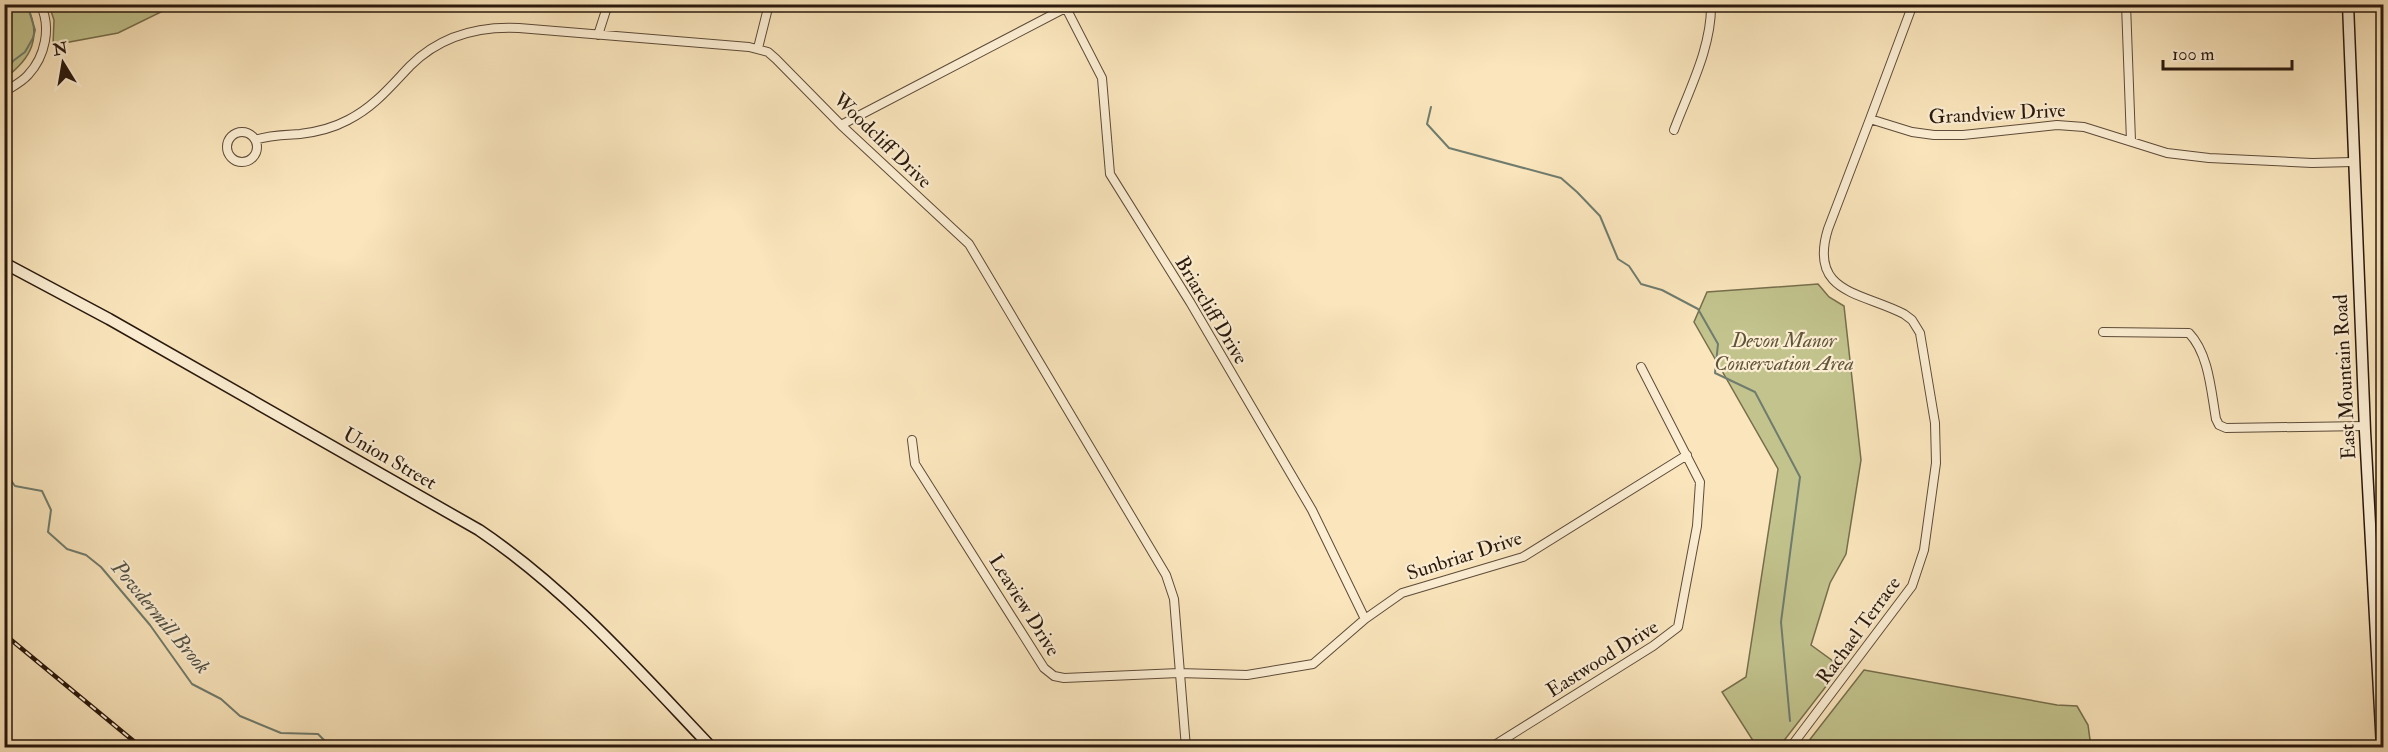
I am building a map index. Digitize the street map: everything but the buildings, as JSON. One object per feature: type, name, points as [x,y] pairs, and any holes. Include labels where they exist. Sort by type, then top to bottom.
[{"type":"main road","name":"East Mountain Road","points":[[2348,4],[2365,426],[2382,747]]},
{"type":"main road","name":"Union Street","points":[[4,263],[118,324],[469,524],[518,556],[593,623],[711,747]]},
{"type":"street","points":[[4,92],[28,76],[42,56],[47,32],[39,4]]},
{"type":"street","points":[[598,35],[608,4]]},
{"type":"street","points":[[255,140],[267,136],[309,133],[351,119],[379,99],[421,56],[438,44],[467,32],[508,27],[758,48],[769,4]]},
{"type":"street","points":[[1674,130],[1708,37],[1712,18],[1711,4]]},
{"type":"street","points":[[1870,119],[1913,4]]},
{"type":"street","points":[[2126,4],[2131,141]]},
{"type":"street","points":[[841,125],[1070,6]]},
{"type":"street","name":"Briarcliff Drive","points":[[1070,6],[1102,78],[1110,174],[1312,510],[1365,619]]},
{"type":"street","name":"Woodcliff Drive","points":[[758,48],[776,59],[841,125],[969,244],[1166,575],[1174,599],[1186,747]]},
{"type":"street","name":"Grandview Drive","points":[[1870,119],[1911,132],[1934,135],[1963,135],[2057,125],[2084,127],[2167,153],[2208,158],[2312,163],[2353,162]]},
{"type":"street","name":"Rachael Terrace","points":[[1790,747],[1912,586],[1922,560],[1934,484],[1935,423],[1918,329],[1904,314],[1839,287],[1829,277],[1823,258],[1823,245],[1828,229],[1870,119]]},
{"type":"street","points":[[2103,332],[2176,331],[2189,333],[2197,341],[2203,356],[2216,419],[2226,428],[2365,426]]},
{"type":"street","name":"Eastwood Drive","points":[[1490,747],[1653,646],[1678,627],[1697,526],[1701,489],[1699,477],[1641,367]]},
{"type":"street","name":"Leaview Drive","points":[[912,440],[915,464],[1047,672],[1064,678],[1179,673]]},
{"type":"street","name":"Sunbriar Drive","points":[[1179,673],[1246,675],[1313,664],[1365,619],[1402,593],[1523,557],[1687,455]]},
{"type":"green space","points":[[5,4],[27,5],[34,27],[34,37],[28,55],[5,78]]},
{"type":"green space","points":[[49,5],[159,5],[163,11],[118,33],[53,45],[54,20]]},
{"type":"green space","name":"Devon Manor Conservation Area","points":[[1818,284],[1829,297],[1844,306],[1861,460],[1846,554],[1830,583],[1811,645],[1841,667],[1779,747],[1757,747],[1722,692],[1746,677],[1778,469],[1694,322],[1707,292]]},
{"type":"green space","points":[[1864,670],[2057,705],[2077,706],[2088,725],[2091,747],[1804,747]]},
{"type":"waterway","points":[[4,78],[13,61],[25,52],[33,38],[35,30],[27,4]]},
{"type":"waterway","points":[[1431,107],[1427,124],[1449,148],[1561,178],[1577,192],[1600,216],[1618,259],[1629,266],[1641,284],[1662,290],[1698,309],[1718,344],[1715,373],[1755,392],[1800,477],[1781,622],[1790,721]]},
{"type":"waterway","name":"Powdermill Brook","points":[[4,471],[15,486],[42,491],[51,510],[48,532],[67,549],[86,555],[101,567],[150,625],[192,684],[221,699],[240,716],[281,733],[318,734],[332,748]]},
{"type":"railway","points":[[4,634],[142,748]]}]
